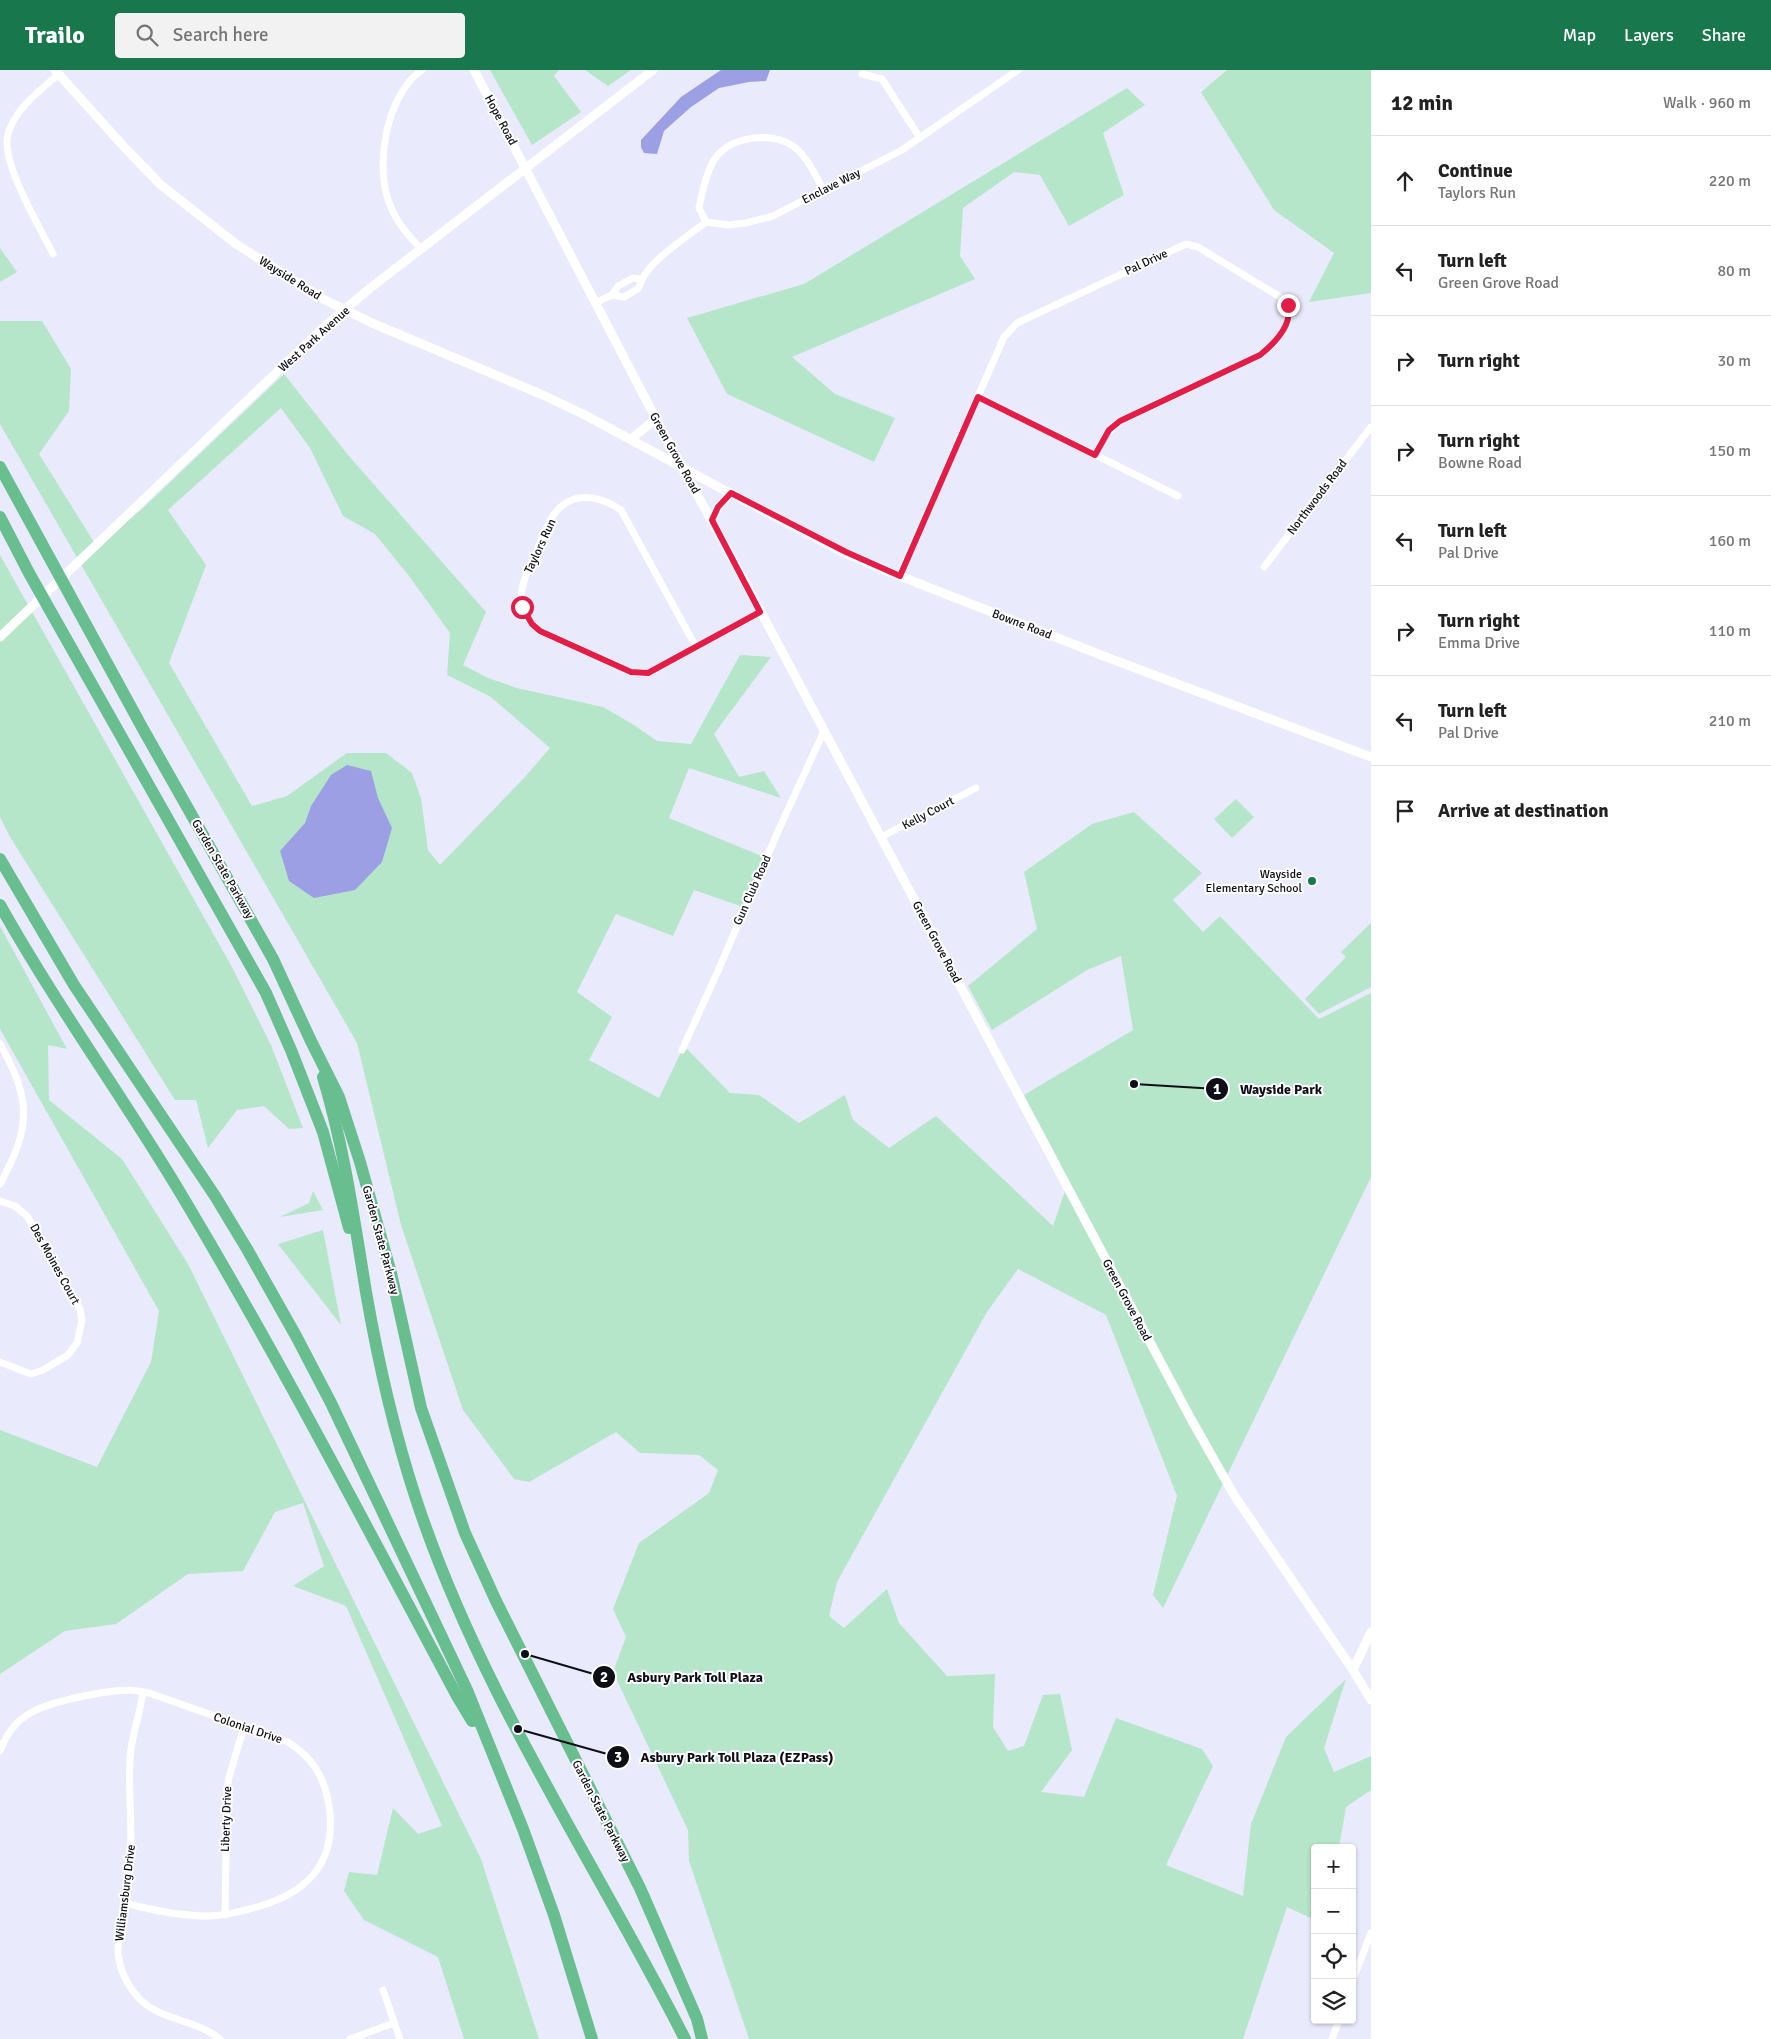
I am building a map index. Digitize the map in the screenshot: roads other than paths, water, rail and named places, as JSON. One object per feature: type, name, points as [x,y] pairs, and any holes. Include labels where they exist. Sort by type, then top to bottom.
[{"type":"highway","name":"Garden State Parkway","points":[[0,467],[143,729],[259,932],[287,986],[310,1039],[339,1097],[357,1153],[390,1273],[419,1400],[438,1460],[465,1533],[496,1601],[640,1888],[697,2019],[702,2039]]},
{"type":"highway","name":"Garden State Parkway","points":[[0,517],[29,573],[266,993],[292,1050],[323,1132],[366,1294]]},
{"type":"highway","points":[[0,859],[74,985],[215,1196],[280,1306],[331,1403],[467,1690],[523,1829],[554,1914],[592,2039]]},
{"type":"highway","points":[[0,905],[54,995],[152,1148],[225,1270],[457,1696],[488,1746]]},
{"type":"highway","points":[[310,1039],[336,1124],[353,1206],[366,1294],[380,1359],[405,1464],[425,1527],[456,1605],[504,1706],[685,2039]]},
{"type":"street","points":[[422,70],[407,84],[387,127],[382,168],[390,207],[400,224],[422,249]]},
{"type":"street","name":"Hope Road","points":[[474,70],[527,169]]},
{"type":"street","name":"West Park Avenue","points":[[0,637],[300,350],[345,310],[653,70]]},
{"type":"street","name":"Enclave Way","points":[[706,222],[746,223],[773,216],[902,150],[1009,72],[1018,70]]},
{"type":"street","points":[[53,254],[14,175],[6,147],[7,135],[12,122],[57,72]]},
{"type":"street","name":"Wayside Road","points":[[57,72],[161,185],[204,220],[306,289],[345,310],[543,395],[683,467]]},
{"type":"street","points":[[862,74],[882,79],[920,138]]},
{"type":"street","points":[[612,295],[624,297],[639,288],[641,279],[652,265],[706,222],[699,208],[704,186],[715,160],[728,147],[746,139],[772,137],[794,146],[812,169],[824,190]]},
{"type":"street","name":"Green Grove Road","points":[[527,169],[656,419],[712,520],[1214,1461],[1234,1495],[1353,1670],[1371,1700]]},
{"type":"street","name":"Pal Drive","points":[[900,576],[1004,337],[1011,327],[1182,245],[1192,244],[1285,300],[1290,312],[1287,324],[1269,348],[1254,358],[1120,421],[1109,430],[1095,455]]},
{"type":"street","points":[[597,302],[612,295],[618,286],[633,278],[641,279]]},
{"type":"street","points":[[978,397],[1178,496]]},
{"type":"street","points":[[631,439],[656,419]]},
{"type":"street","name":"Northwoods Road","points":[[1264,567],[1371,427]]},
{"type":"street","name":"Bowne Road","points":[[683,467],[846,552],[900,576],[1101,655],[1371,757]]},
{"type":"street","points":[[712,520],[718,507],[731,493]]},
{"type":"street","name":"Taylors Run","points":[[696,647],[621,510],[603,500],[591,497],[580,498],[560,508],[551,518],[522,584],[522,607],[532,624],[540,631],[639,674],[648,673],[696,647],[760,612]]},
{"type":"street","name":"Gun Club Road","points":[[682,1050],[782,821],[824,731]]},
{"type":"street","name":"Kelly Court","points":[[881,837],[976,788]]},
{"type":"street","points":[[0,1044],[21,1087],[24,1123],[14,1158],[0,1184]]},
{"type":"street","name":"Des Moines Court","points":[[0,1201],[15,1206],[27,1216],[80,1309],[82,1320],[77,1343],[73,1350],[37,1373],[26,1374],[0,1362]]},
{"type":"street","points":[[1353,1670],[1371,1632]]},
{"type":"street","name":"Colonial Drive","points":[[0,1751],[16,1724],[37,1708],[112,1690],[128,1690],[143,1692],[286,1741],[304,1752],[312,1761],[322,1778],[327,1795],[330,1832],[324,1859],[313,1877],[302,1887],[283,1898],[252,1909],[225,1915],[188,1915],[125,1904]]},
{"type":"street","name":"Williamsburg Drive","points":[[143,1692],[131,1746],[131,1834],[125,1904],[118,1950],[121,1966],[132,1990],[145,2004],[158,2013],[198,2025],[220,2039]]},
{"type":"street","name":"Liberty Drive","points":[[225,1915],[226,1790],[228,1777],[244,1726]]},
{"type":"street","points":[[1353,1979],[1371,1933]]},
{"type":"street","points":[[383,1990],[400,2039]]},
{"type":"street","points":[[350,2039],[394,2023]]},
{"type":"street","points":[[1332,2039],[1338,2024]]},
{"type":"water","points":[[721,70],[770,70],[766,81],[749,82],[719,88],[691,107],[664,131],[657,154],[644,153],[641,147],[641,140],[681,97]]},
{"type":"water","points":[[347,765],[371,771],[378,798],[392,828],[382,862],[355,890],[314,898],[289,881],[280,851],[305,823],[311,806],[331,775]]},
{"type":"place","name":"Wayside Elementary School","points":[[1312,881]]},
{"type":"place","name":"Wayside Park","points":[[1134,1084]]},
{"type":"place","name":"Asbury Park Toll Plaza","points":[[525,1654]]},
{"type":"place","name":"Asbury Park Toll Plaza (EZPass)","points":[[518,1729]]}]
